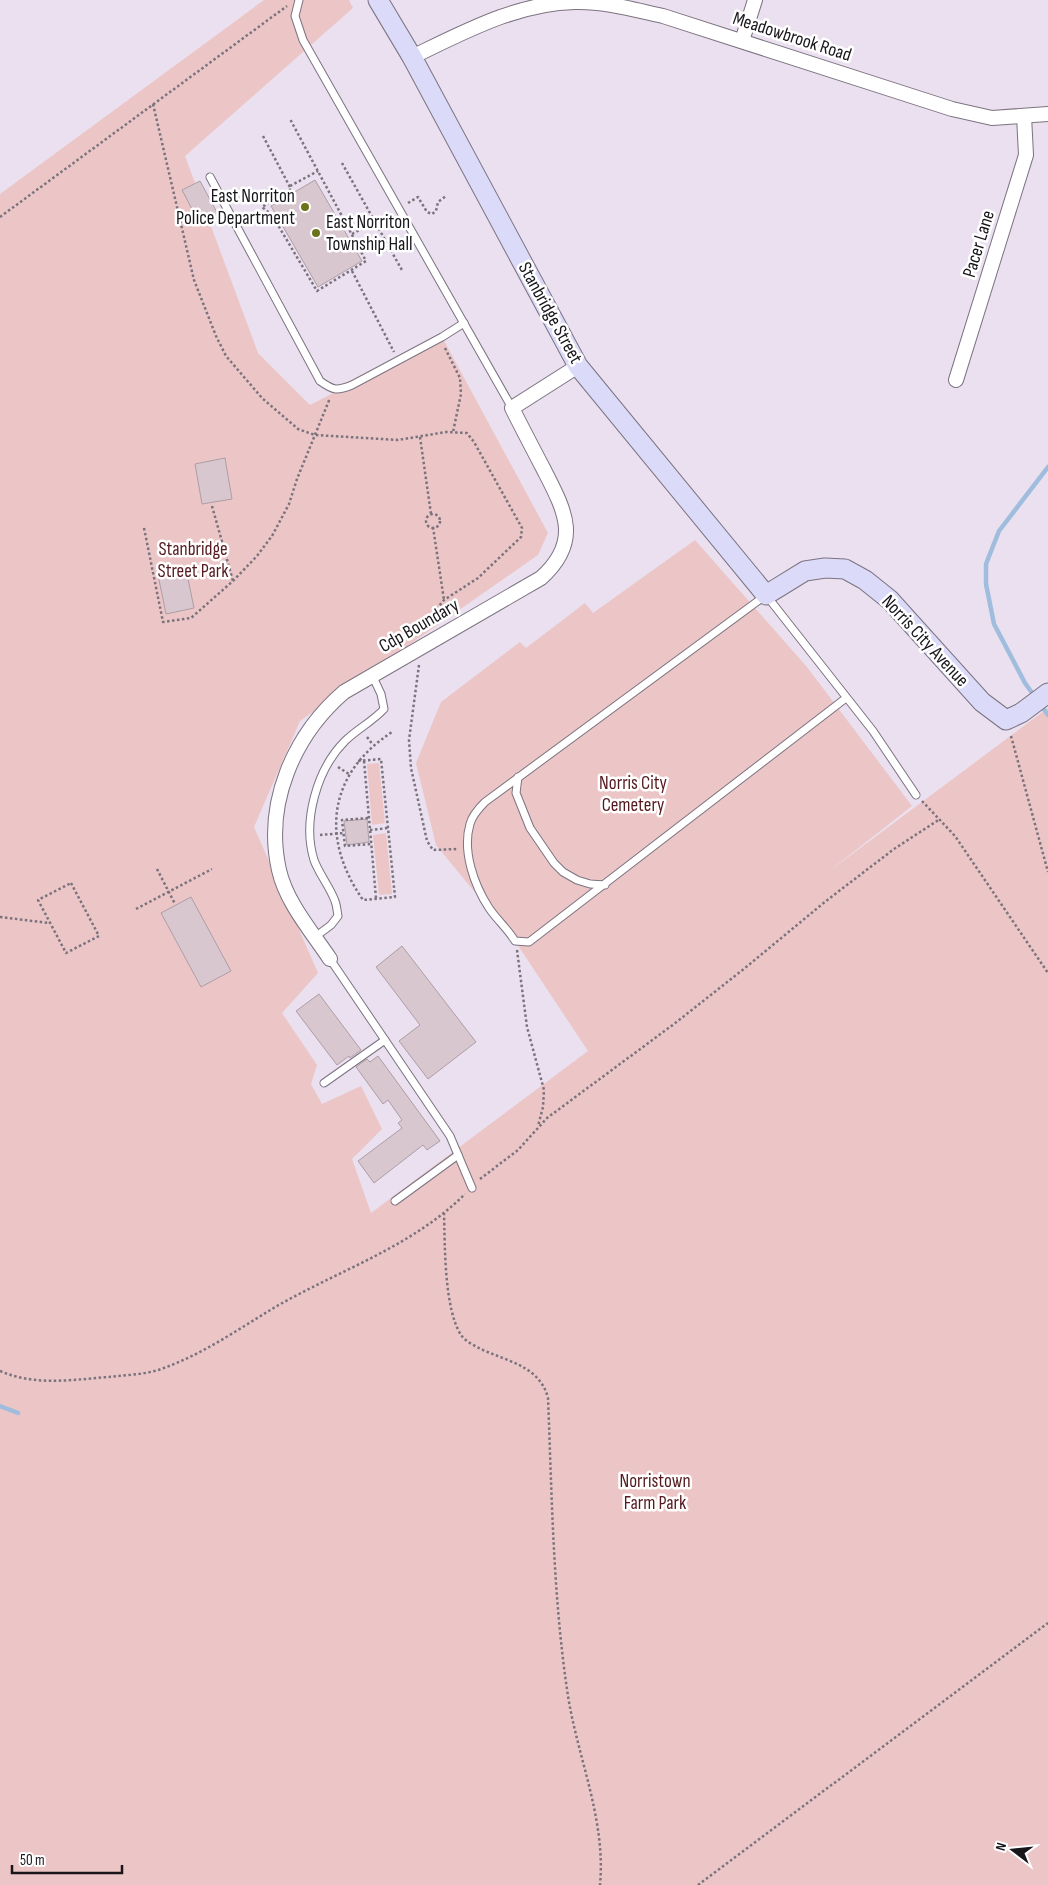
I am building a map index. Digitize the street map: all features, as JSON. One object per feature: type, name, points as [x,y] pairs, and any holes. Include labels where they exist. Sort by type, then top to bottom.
[{"type":"street","name":"Stanbridge Street","points":[[378,0],[412,57],[578,366],[766,595]]},
{"type":"street","points":[[742,41],[755,0]]},
{"type":"street","name":"Meadowbrook Road","points":[[412,57],[482,24],[514,13],[542,4],[577,2],[663,16],[952,109],[992,118],[1048,114]]},
{"type":"street","name":"Pacer Lane","points":[[956,380],[1026,155],[1024,116]]},
{"type":"street","points":[[512,408],[578,366]]},
{"type":"street","name":"Cdp Boundary","points":[[330,960],[291,899],[279,871],[275,830],[280,790],[296,751],[319,717],[344,692],[372,674],[541,578],[552,568],[558,558],[567,533],[564,509],[512,408]]},
{"type":"street","name":"Norris City Avenue","points":[[766,595],[805,570],[845,569],[865,580],[890,600],[982,702],[1014,717]]},
{"type":"street","points":[[1014,717],[1047,694]]},
{"type":"lane","points":[[299,0],[294,16],[303,40],[512,408]]},
{"type":"lane","points":[[210,177],[320,381],[338,390],[352,385],[464,323]]},
{"type":"lane","points":[[846,698],[529,942],[515,941],[489,907],[477,884],[467,850],[470,822],[484,802],[766,595],[873,731],[916,795]]},
{"type":"lane","points":[[315,937],[331,925],[338,916],[336,902],[314,860],[311,836],[313,800],[324,769],[345,741],[375,719],[384,709],[381,694],[372,674]]},
{"type":"lane","points":[[518,777],[516,793],[530,828],[554,863],[563,872],[577,880],[590,884],[605,885]]},
{"type":"lane","points":[[330,960],[450,1136],[472,1188]]},
{"type":"lane","points":[[324,1083],[385,1040]]},
{"type":"lane","points":[[395,1201],[458,1155]]},
{"type":"path","points":[[0,217],[287,6]]},
{"type":"path","points":[[290,118],[366,261],[317,291],[272,214],[262,207],[291,189],[290,186],[318,171]]},
{"type":"path","points":[[263,136],[290,186]]},
{"type":"path","points":[[342,163],[403,272]]},
{"type":"path","points":[[352,270],[399,360]]},
{"type":"path","points":[[440,338],[460,378],[461,394],[453,432]]},
{"type":"path","points":[[144,528],[163,622],[191,618],[233,581],[257,556],[272,536],[289,504],[297,479],[334,389]]},
{"type":"path","points":[[420,437],[431,514]]},
{"type":"path","points":[[212,506],[233,581]]},
{"type":"path","points":[[431,514],[435,514],[439,520],[438,524],[433,527]]},
{"type":"path","points":[[431,514],[427,517],[426,521],[427,525],[433,527]]},
{"type":"path","points":[[433,527],[444,600]]},
{"type":"path","points":[[420,658],[409,740],[411,768],[427,840],[433,850],[467,850]]},
{"type":"path","points":[[1014,717],[1048,872]]},
{"type":"path","points":[[358,761],[381,759],[395,897],[363,900],[354,887],[343,862],[337,834],[336,813],[343,785],[358,761],[376,742],[392,732]]},
{"type":"path","points":[[364,760],[376,898]]},
{"type":"path","points":[[916,795],[955,836],[1048,973]]},
{"type":"path","points":[[369,818],[342,820],[345,846],[371,844]]},
{"type":"path","points":[[0,1371],[20,1378],[46,1382],[138,1374],[161,1369],[216,1343],[284,1303],[385,1250],[444,1213],[488,1172],[518,1150],[547,1118],[716,991],[833,895],[894,849],[940,819]]},
{"type":"path","points":[[370,830],[388,828]]},
{"type":"path","points":[[311,836],[344,833]]},
{"type":"path","points":[[136,909],[212,868]]},
{"type":"path","points":[[157,869],[175,904]]},
{"type":"path","points":[[71,883],[87,907],[99,936],[66,953],[50,923],[38,900],[71,883]]},
{"type":"path","points":[[0,917],[50,923]]},
{"type":"path","points":[[515,941],[521,971],[527,1028],[544,1090],[543,1107],[537,1128]]},
{"type":"path","points":[[444,1213],[450,1298],[458,1330],[463,1338],[475,1346],[536,1375],[545,1388],[548,1398],[562,1656],[573,1728],[593,1798],[599,1829],[600,1885]]},
{"type":"path","points":[[698,1885],[1048,1623]]},
{"type":"green space","name":"Norristown Farm Park","points":[[264,0],[349,0],[353,8],[185,156],[258,353],[310,405],[442,337],[548,533],[538,555],[300,721],[254,827],[318,973],[282,1013],[317,1065],[311,1084],[322,1104],[361,1086],[382,1129],[352,1159],[371,1213],[588,1051],[515,941],[436,845],[416,763],[441,702],[520,642],[526,648],[585,603],[593,613],[695,540],[807,667],[912,806],[828,872],[1048,708],[1048,1885],[0,1885],[0,194]]},
{"type":"green space","points":[[379,763],[385,823],[372,825],[367,764]]},
{"type":"green space","points":[[386,833],[392,894],[379,895],[373,835]]},
{"type":"building","name":"East Norriton Township Hall","points":[[315,180],[362,261],[318,287],[271,206]]},
{"type":"building","points":[[200,181],[219,216],[201,226],[182,190]]},
{"type":"building","points":[[225,458],[232,499],[202,504],[195,464]]},
{"type":"building","points":[[186,569],[194,608],[166,614],[158,575]]},
{"type":"building","points":[[367,819],[369,842],[347,845],[344,821]]},
{"type":"building","points":[[191,897],[231,971],[201,987],[161,913]]},
{"type":"building","points":[[402,946],[476,1042],[428,1079],[399,1041],[420,1025],[376,967]]},
{"type":"building","points":[[319,994],[361,1050],[337,1065],[296,1011]]},
{"type":"building","points":[[378,1056],[440,1141],[427,1150],[423,1145],[374,1183],[358,1161],[402,1128],[398,1123],[402,1120],[388,1100],[383,1104],[356,1067],[367,1059],[370,1062]]},
{"type":"waterway","points":[[1035,697],[1025,683],[994,624],[986,584],[986,564],[999,531],[1048,467]]},
{"type":"waterway","points":[[1040,704],[1048,715]]},
{"type":"waterway","points":[[0,1406],[18,1413]]},
{"type":"place","name":"East Norriton Police Department","points":[[305,207]]},
{"type":"place","name":"East Norriton Township Hall","points":[[316,233]]},
{"type":"park label","name":"Stanbridge Street Park","points":[[193,560]]},
{"type":"park label","name":"Norris City Cemetery","points":[[633,794]]}]
